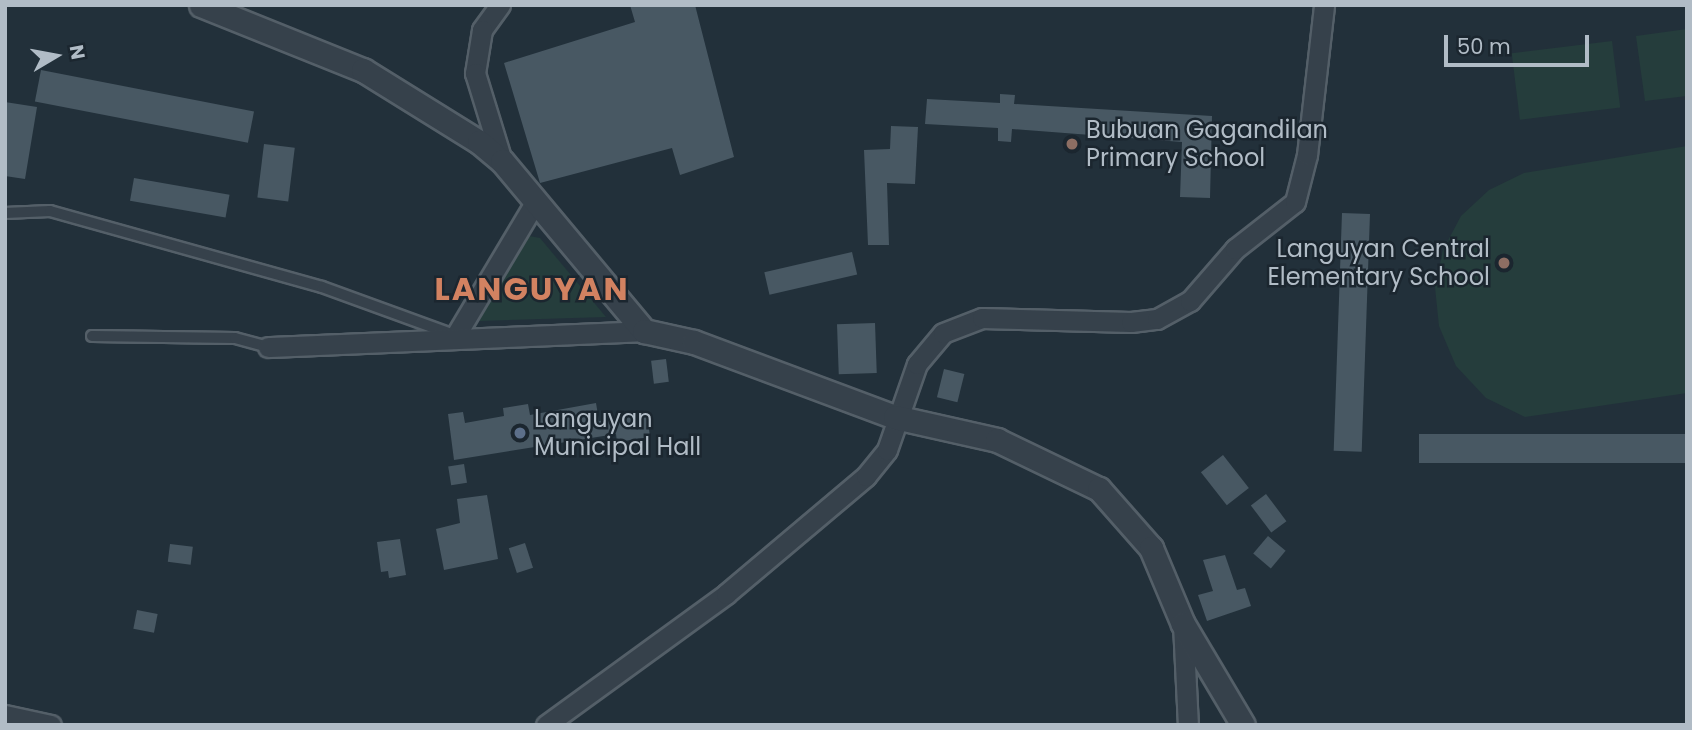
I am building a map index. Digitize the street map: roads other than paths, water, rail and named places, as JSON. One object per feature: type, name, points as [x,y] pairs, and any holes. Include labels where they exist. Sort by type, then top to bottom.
[{"type":"street","points":[[500,5],[482,30],[475,73],[502,161]]},
{"type":"street","points":[[546,725],[726,594],[878,463],[895,417],[929,346],[962,321],[1157,318],[1190,301],[1235,249],[1295,202],[1307,155],[1324,5]]},
{"type":"street","points":[[198,6],[363,70],[446,118],[502,161],[534,204],[644,331]]},
{"type":"street","points":[[456,335],[534,204]]},
{"type":"street","points":[[268,348],[456,335],[644,331],[694,342],[895,417],[1018,448],[1099,489],[1150,548],[1183,624],[1243,725]]},
{"type":"street","points":[[1183,624],[1188,725]]},
{"type":"street","points":[[5,715],[51,725]]},
{"type":"lane","points":[[5,213],[50,211],[322,287],[456,335]]},
{"type":"lane","points":[[92,335],[235,338],[268,348]]},
{"type":"place","name":"Bubuan Gagandilan Primary School","points":[[1072,144]]},
{"type":"place","name":"Languyan Central Elementary School","points":[[1504,263]]},
{"type":"place","name":"Languyan Municipal Hall","points":[[520,433]]},
{"type":"district","name":"LANGUYAN","points":[[532,289]]}]
